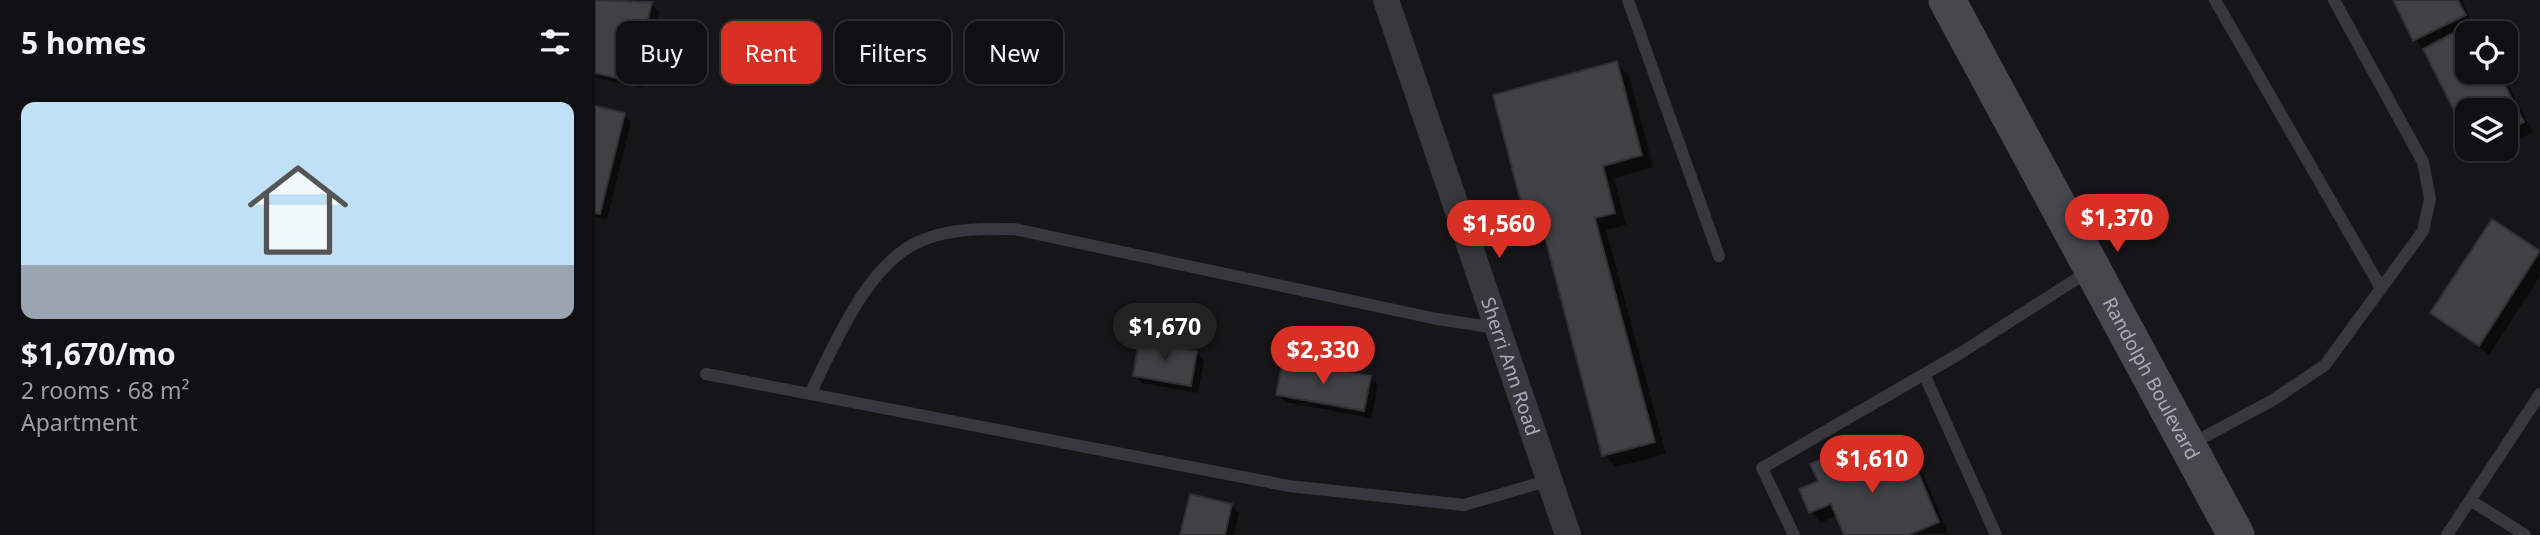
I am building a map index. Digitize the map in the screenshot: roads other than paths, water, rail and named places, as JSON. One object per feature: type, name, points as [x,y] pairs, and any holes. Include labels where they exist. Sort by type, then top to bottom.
[{"type":"main road","name":"Randolph Boulevard","points":[[1947,0],[2236,535]]},
{"type":"street","name":"Sherri Ann Road","points":[[1386,0],[1568,535]]},
{"type":"lane","points":[[1628,0],[1719,256]]},
{"type":"lane","points":[[2215,0],[2382,288]]},
{"type":"lane","points":[[2187,446],[2273,400],[2325,365],[2423,231],[2430,200],[2423,162],[2334,0]]},
{"type":"lane","points":[[810,394],[852,310],[884,267],[921,240],[964,229],[1014,229],[1437,319],[1497,328]]},
{"type":"lane","points":[[1794,535],[1762,468],[1924,374],[2092,269]]},
{"type":"lane","points":[[706,374],[1289,486],[1464,505],[1550,480]]},
{"type":"lane","points":[[1924,374],[1996,535]]},
{"type":"lane","points":[[2447,535],[2540,394]]},
{"type":"lane","points":[[2470,500],[2525,535]]}]
